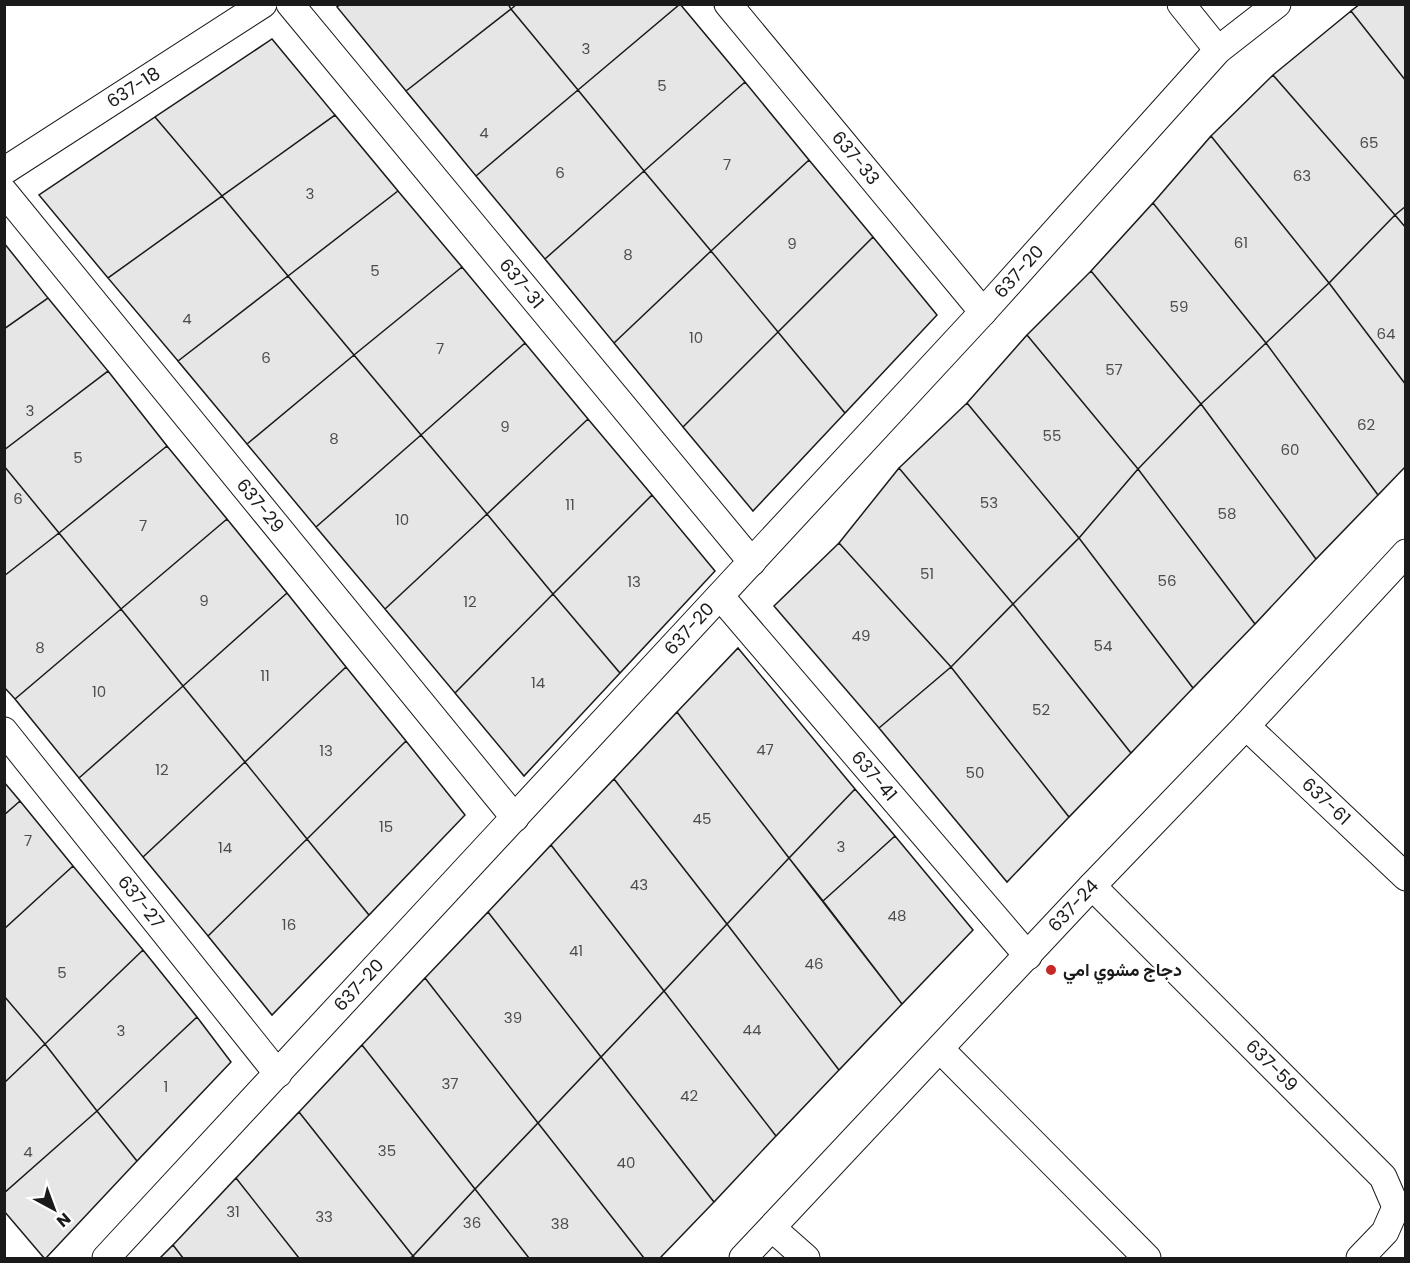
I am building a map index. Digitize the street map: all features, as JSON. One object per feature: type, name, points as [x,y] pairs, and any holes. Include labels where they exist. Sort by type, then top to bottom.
[{"type":"street","name":"637-18","points":[[4,171],[263,4]]},
{"type":"street","name":"637-31","points":[[290,4],[752,562]]},
{"type":"street","name":"637-33","points":[[728,4],[983,312]]},
{"type":"street","points":[[1181,4],[1218,50]]},
{"type":"street","name":"637-20","points":[[106,1258],[983,312],[1218,50],[1277,4]]},
{"type":"street","name":"637-29","points":[[4,192],[515,818]]},
{"type":"street","name":"637-24","points":[[743,1258],[1092,886],[1403,560]]},
{"type":"street","name":"637-41","points":[[720,596],[1028,956]]},
{"type":"street","name":"637-61","points":[[1246,726],[1406,877]]},
{"type":"street","name":"637-27","points":[[4,731],[278,1074]]},
{"type":"street","name":"637-59","points":[[1092,886],[1383,1178],[1396,1207],[1385,1232],[1360,1258]]},
{"type":"street","points":[[940,1049],[1147,1258]]},
{"type":"street","points":[[772,1228],[806,1258]]},
{"type":"building","points":[[341,4],[508,4],[511,9],[406,91],[337,7]]},
{"type":"building","points":[[517,4],[680,4],[578,90],[511,9]]},
{"type":"building","points":[[680,4],[745,82],[644,171],[578,90]]},
{"type":"building","points":[[1360,4],[1406,4],[1406,81],[1351,11]]},
{"type":"building","points":[[511,9],[578,90],[476,176],[406,91]]},
{"type":"building","points":[[1351,11],[1406,81],[1406,206],[1395,215],[1273,75]]},
{"type":"building","points":[[272,39],[335,115],[222,196],[155,117]]},
{"type":"building","points":[[1273,75],[1395,215],[1329,283],[1211,136]]},
{"type":"building","points":[[745,82],[809,160],[711,251],[644,171]]},
{"type":"building","points":[[578,90],[644,171],[545,259],[476,176]]},
{"type":"building","points":[[335,115],[398,191],[288,276],[222,196]]},
{"type":"building","points":[[155,117],[222,196],[108,278],[39,195]]},
{"type":"building","points":[[1211,136],[1329,283],[1266,343],[1153,203]]},
{"type":"building","points":[[809,160],[873,237],[778,332],[711,251]]},
{"type":"building","points":[[644,171],[711,251],[614,343],[545,259]]},
{"type":"building","points":[[398,191],[462,267],[354,355],[288,276]]},
{"type":"building","points":[[222,196],[288,276],[178,361],[108,278]]},
{"type":"building","points":[[1153,203],[1266,343],[1201,404],[1091,271]]},
{"type":"building","points":[[1406,206],[1406,228],[1395,215]]},
{"type":"building","points":[[1395,215],[1406,228],[1406,385],[1329,283]]},
{"type":"building","points":[[873,237],[937,315],[845,413],[778,332]]},
{"type":"building","points":[[4,243],[48,298],[4,329]]},
{"type":"building","points":[[711,251],[778,332],[683,427],[614,343]]},
{"type":"building","points":[[462,267],[525,343],[421,435],[354,355]]},
{"type":"building","points":[[1091,271],[1201,404],[1138,469],[1027,335]]},
{"type":"building","points":[[288,276],[354,355],[247,444],[178,361]]},
{"type":"building","points":[[1329,283],[1406,385],[1406,466],[1378,495],[1266,343]]},
{"type":"building","points":[[48,298],[108,371],[4,450],[4,329]]},
{"type":"building","points":[[778,332],[845,413],[753,511],[683,427]]},
{"type":"building","points":[[1027,335],[1138,469],[1079,538],[967,403]]},
{"type":"building","points":[[525,343],[588,419],[487,514],[421,435]]},
{"type":"building","points":[[1266,343],[1378,495],[1316,559],[1201,404]]},
{"type":"building","points":[[354,355],[421,435],[316,527],[247,444]]},
{"type":"building","points":[[108,371],[167,446],[59,533],[4,466],[4,450]]},
{"type":"building","points":[[967,403],[1079,538],[1013,604],[899,468]]},
{"type":"building","points":[[1201,404],[1316,559],[1255,624],[1138,469]]},
{"type":"building","points":[[588,419],[652,495],[553,594],[487,514]]},
{"type":"building","points":[[421,435],[487,514],[385,609],[316,527]]},
{"type":"building","points":[[167,446],[227,519],[121,609],[59,533]]},
{"type":"building","points":[[4,466],[59,533],[4,576]]},
{"type":"building","points":[[899,468],[1013,604],[951,667],[839,543]]},
{"type":"building","points":[[1138,469],[1255,624],[1193,688],[1079,538]]},
{"type":"building","points":[[652,495],[715,571],[620,673],[553,594]]},
{"type":"building","points":[[487,514],[553,594],[455,693],[385,609]]},
{"type":"building","points":[[227,519],[287,593],[183,686],[121,609]]},
{"type":"building","points":[[59,533],[121,609],[15,699],[4,687],[4,576]]},
{"type":"building","points":[[1079,538],[1193,688],[1131,753],[1013,604]]},
{"type":"building","points":[[839,543],[951,667],[879,728],[774,606]]},
{"type":"building","points":[[287,593],[346,667],[245,762],[183,686]]},
{"type":"building","points":[[553,594],[620,673],[524,776],[455,693]]},
{"type":"building","points":[[1013,604],[1131,753],[1069,817],[951,667]]},
{"type":"building","points":[[121,609],[183,686],[79,778],[15,699]]},
{"type":"building","points":[[738,648],[855,789],[789,858],[677,712]]},
{"type":"building","points":[[346,667],[406,741],[307,839],[245,762]]},
{"type":"building","points":[[951,667],[1069,817],[1007,882],[879,728]]},
{"type":"building","points":[[183,686],[245,762],[143,857],[79,778]]},
{"type":"building","points":[[677,712],[789,858],[727,924],[614,779]]},
{"type":"building","points":[[406,741],[465,815],[369,915],[307,839]]},
{"type":"building","points":[[245,762],[307,839],[208,936],[143,857]]},
{"type":"building","points":[[614,779],[727,924],[664,991],[551,845]]},
{"type":"building","points":[[4,782],[20,801],[4,815]]},
{"type":"building","points":[[855,789],[895,836],[823,901],[789,858]]},
{"type":"building","points":[[20,801],[73,866],[4,929],[4,815]]},
{"type":"building","points":[[895,836],[973,930],[902,1004],[823,901]]},
{"type":"building","points":[[307,839],[369,915],[272,1015],[208,936]]},
{"type":"building","points":[[551,845],[664,991],[601,1057],[488,912]]},
{"type":"building","points":[[789,858],[902,1004],[839,1070],[727,924]]},
{"type":"building","points":[[73,866],[143,950],[45,1044],[4,996],[4,929]]},
{"type":"building","points":[[488,912],[601,1057],[538,1123],[425,978]]},
{"type":"building","points":[[727,924],[839,1070],[776,1136],[664,991]]},
{"type":"building","points":[[143,950],[197,1017],[97,1111],[45,1044]]},
{"type":"building","points":[[425,978],[538,1123],[475,1189],[362,1045]]},
{"type":"building","points":[[664,991],[776,1136],[714,1202],[601,1057]]},
{"type":"building","points":[[4,996],[45,1044],[4,1083]]},
{"type":"building","points":[[197,1017],[231,1062],[137,1161],[97,1111]]},
{"type":"building","points":[[45,1044],[97,1111],[4,1193],[4,1083]]},
{"type":"building","points":[[362,1045],[475,1189],[413,1256],[299,1112]]},
{"type":"building","points":[[601,1057],[714,1202],[660,1258],[644,1258],[538,1123]]},
{"type":"building","points":[[97,1111],[137,1161],[44,1258],[4,1211],[4,1193]]},
{"type":"building","points":[[299,1112],[413,1256],[410,1258],[299,1258],[236,1178]]},
{"type":"building","points":[[538,1123],[644,1258],[529,1258],[475,1189]]},
{"type":"building","points":[[236,1178],[299,1258],[183,1258],[173,1245]]},
{"type":"building","points":[[475,1189],[529,1258],[415,1258],[413,1256]]},
{"type":"building","points":[[173,1245],[183,1258],[160,1258]]},
{"type":"place","name":"دجاج مشوي امي","points":[[1051,970]]}]
